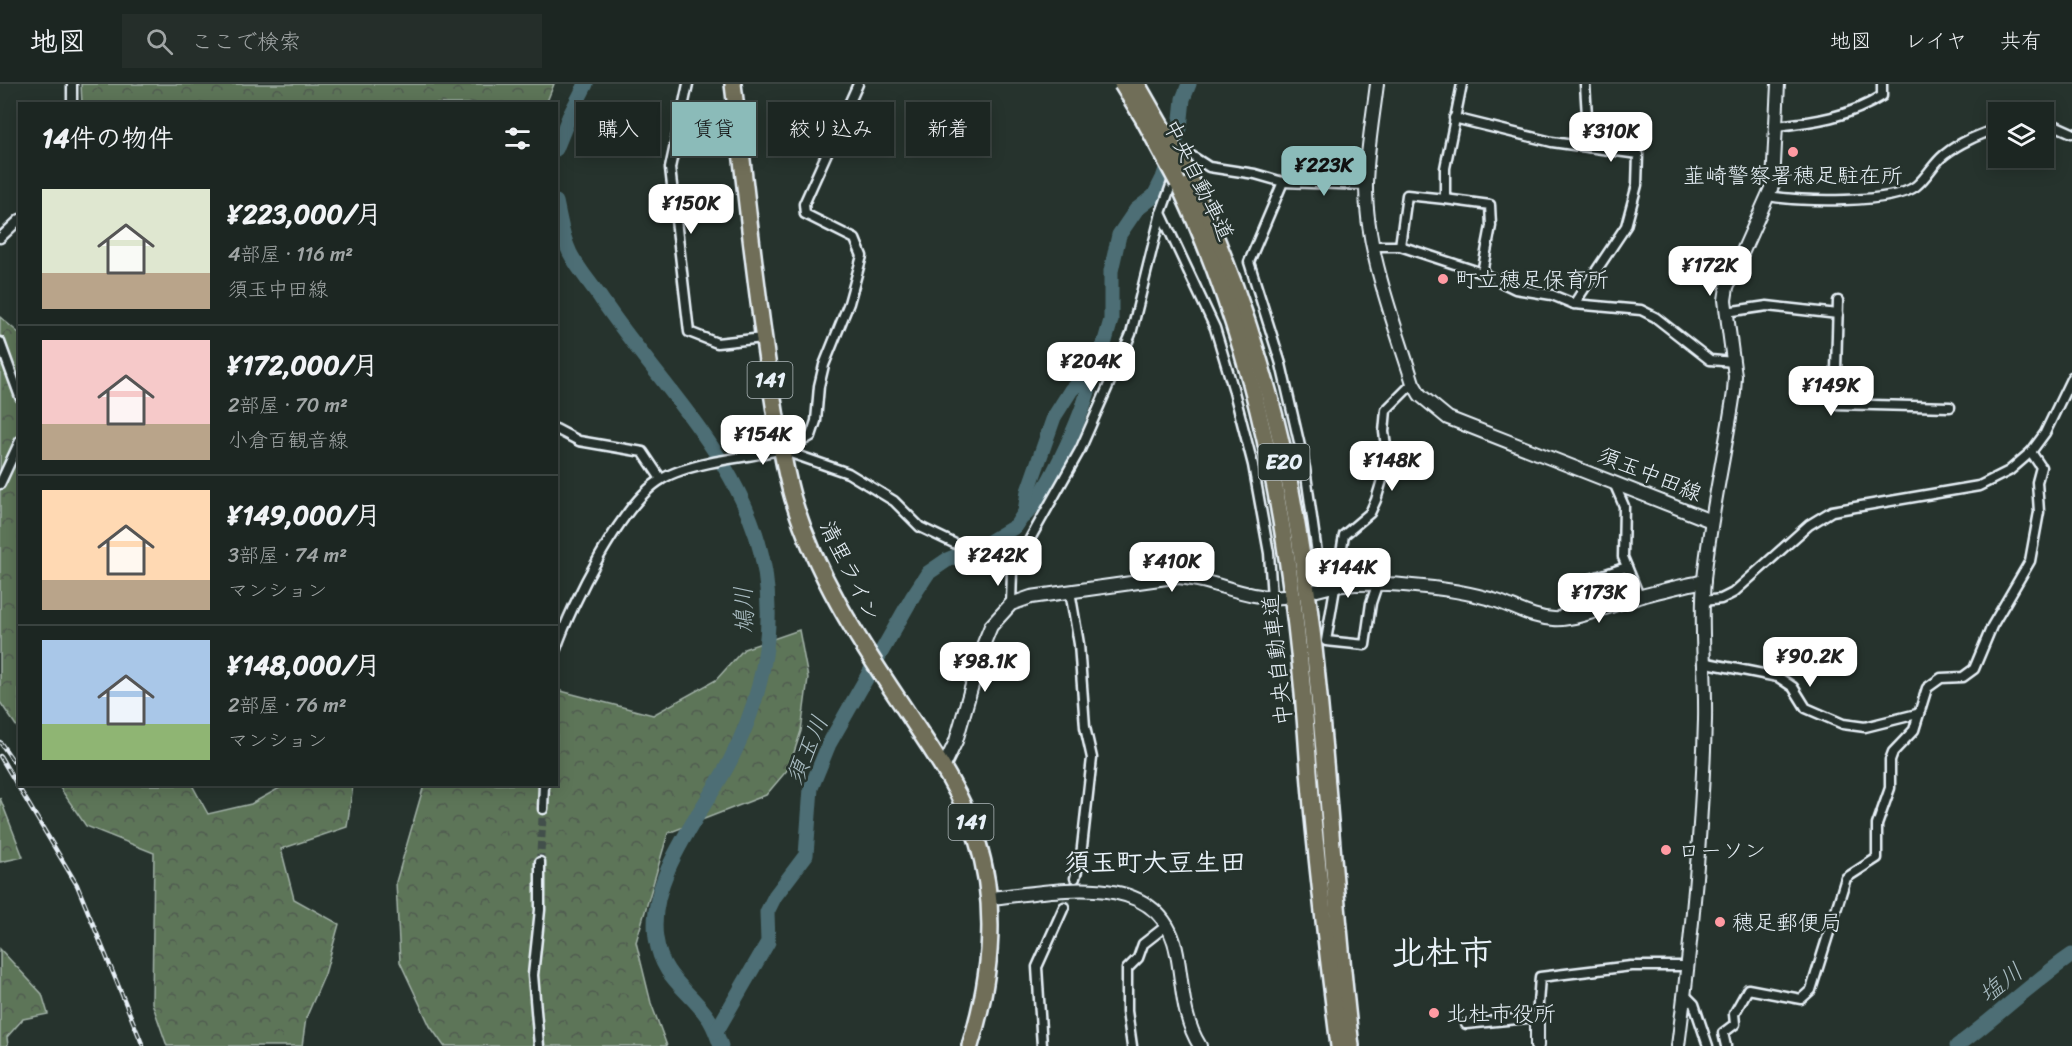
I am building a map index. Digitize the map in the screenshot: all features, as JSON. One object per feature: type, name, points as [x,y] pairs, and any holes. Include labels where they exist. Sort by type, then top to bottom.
[{"type":"highway","name":"清里ライン","points":[[733,84],[764,338],[782,450],[793,498],[810,547],[832,594],[870,658],[943,768],[965,806],[978,841],[990,898],[989,964],[983,999],[969,1046]]},
{"type":"highway","name":"中央自動車道","points":[[1122,84],[1182,176]]},
{"type":"highway","name":"中央自動車道","points":[[1137,84],[1182,176],[1229,307],[1250,373],[1270,452],[1317,770],[1352,1046]]},
{"type":"highway","name":"中央自動車道","points":[[1317,770],[1326,948],[1339,1046]]},
{"type":"highway","points":[[1340,948],[1361,1046]]},
{"type":"main road","name":"須玉中田線","points":[[1377,84],[1366,185],[1373,246],[1413,383],[1419,395],[1448,418],[1711,521],[1703,601],[1702,662],[1705,718],[1700,845],[1678,1046]]},
{"type":"main road","points":[[1711,521],[1734,392],[1734,362],[1726,312],[1727,287],[1769,196],[1775,170],[1778,84]]},
{"type":"main road","points":[[943,768],[956,741],[984,643],[1000,613],[1011,604],[1031,597],[1174,577],[1191,578],[1277,598]]},
{"type":"main road","points":[[1319,589],[1335,585],[1377,585],[1457,592],[1497,601],[1537,618],[1555,620],[1639,596],[1704,581]]},
{"type":"main road","points":[[990,898],[1104,889],[1132,896],[1144,902],[1166,926],[1177,953],[1187,1019],[1200,1046]]},
{"type":"main road","points":[[1537,1017],[1537,1046]]},
{"type":"street","points":[[72,84],[72,102]]},
{"type":"street","points":[[688,84],[670,168],[688,332],[717,343],[764,338]]},
{"type":"street","points":[[558,644],[587,576],[638,500],[661,479],[706,463],[782,450],[811,436],[816,421],[819,386],[824,365],[849,303],[862,256],[855,239],[811,219],[805,214],[804,204],[858,84]]},
{"type":"street","points":[[1445,199],[1445,168],[1462,84]]},
{"type":"street","points":[[1586,84],[1589,147]]},
{"type":"street","points":[[1776,126],[1823,121],[1865,107],[1882,96],[1882,84]]},
{"type":"street","points":[[1454,118],[1552,142],[1638,154],[1637,185],[1626,226],[1574,304]]},
{"type":"street","points":[[2054,125],[2072,133]]},
{"type":"street","points":[[1769,196],[1792,201],[1875,198],[1914,187],[1944,155],[1967,140],[1988,132]]},
{"type":"street","points":[[1011,604],[1012,571],[1080,450],[1131,334],[1161,213],[1184,151],[1209,167],[1255,174],[1283,182],[1366,185]]},
{"type":"street","points":[[1283,182],[1249,262],[1281,364],[1305,468],[1319,589]]},
{"type":"street","points":[[1400,246],[1407,195],[1490,205],[1491,226],[1482,273]]},
{"type":"street","points":[[1161,213],[1215,328],[1253,465],[1277,598]]},
{"type":"street","points":[[0,238],[18,221]]},
{"type":"street","points":[[1373,246],[1400,246],[1482,273],[1515,289],[1552,295],[1574,304],[1641,310],[1655,317],[1710,360],[1734,362]]},
{"type":"street","points":[[1838,301],[1835,404],[1950,407]]},
{"type":"street","points":[[1726,312],[1767,306],[1838,314]]},
{"type":"street","points":[[0,342],[18,392]]},
{"type":"street","points":[[1703,601],[1721,599],[1733,593],[1809,525],[1832,511],[1979,486],[2009,471],[2031,452],[2045,433],[2072,377]]},
{"type":"street","points":[[1377,585],[1369,611],[1365,645],[1326,641],[1344,535],[1370,513],[1388,460],[1384,432],[1386,411],[1413,383]]},
{"type":"street","points":[[558,430],[579,441],[643,452],[661,479]]},
{"type":"street","points":[[0,484],[18,445]]},
{"type":"street","points":[[782,450],[848,473],[894,501],[920,527],[1012,571]]},
{"type":"street","points":[[1726,1046],[1723,1033],[1735,1024],[1734,1014],[1748,989],[1801,999],[1810,990],[1846,878],[1877,858],[1877,825],[1890,788],[1890,760],[1893,752],[1914,730],[1917,714],[1927,688],[1941,678],[1963,677],[1974,669],[1992,626],[2030,561],[2040,502],[2037,482],[2041,467],[2031,452]]},
{"type":"street","points":[[1614,483],[1624,506],[1622,542],[1627,567],[1639,596]]},
{"type":"street","points":[[1555,620],[1575,603],[1591,579],[1627,567]]},
{"type":"street","points":[[1070,591],[1079,644],[1085,727],[1092,758],[1081,856],[1075,878]]},
{"type":"street","points":[[1702,662],[1778,677],[1793,687],[1806,708],[1843,724],[1865,727],[1917,714]]},
{"type":"street","points":[[543,809],[544,786]]},
{"type":"street","points":[[539,1046],[533,975],[540,910],[540,862]]},
{"type":"street","points":[[1042,1046],[1037,967],[1064,907]]},
{"type":"street","points":[[1132,1046],[1127,1011],[1127,969],[1138,958],[1143,944],[1166,926]]},
{"type":"street","points":[[1466,1024],[1537,1017],[1540,977],[1631,966],[1688,966]]},
{"type":"street","points":[[1685,995],[1695,1004],[1708,1046]]},
{"type":"green space","points":[[81,84],[554,84],[547,102],[82,102]]},
{"type":"green space","points":[[0,317],[18,332],[18,729],[0,702]]},
{"type":"green space","points":[[799,630],[808,678],[801,731],[789,768],[766,795],[668,833],[636,942],[651,1003],[667,1046],[444,1046],[430,1026],[400,962],[396,882],[424,786],[558,786],[558,690],[653,715],[716,680],[744,649]]},
{"type":"green space","points":[[59,786],[193,786],[208,814],[251,804],[283,786],[353,786],[347,827],[281,849],[294,899],[339,924],[325,974],[306,1018],[302,1046],[167,1046],[152,1003],[154,853],[86,826]]},
{"type":"green space","points":[[0,798],[23,857],[0,862]]},
{"type":"green space","points":[[0,949],[42,994],[48,1014],[23,1019],[7,1037],[8,1046],[0,1046]]},
{"type":"waterway","name":"鳩川","points":[[558,144],[586,84]]},
{"type":"waterway","name":"須玉川","points":[[716,1032],[768,942],[767,912],[775,896],[806,855],[811,788],[829,744],[913,596],[928,573],[947,560],[986,544],[1016,526],[1025,512],[1028,491],[1054,417],[1071,390],[1094,368],[1105,341],[1111,320],[1111,271],[1119,235],[1136,210],[1154,196],[1163,178],[1180,128],[1183,99],[1189,84]]},
{"type":"waterway","name":"鳩川","points":[[558,211],[565,241],[577,265],[699,428],[741,496],[755,533],[765,572],[768,596],[766,645],[750,716],[730,761],[668,868],[655,915],[659,952],[669,973],[709,1019],[721,1046]]},
{"type":"waterway","name":"須玉川","points":[[1024,516],[1045,487],[1066,446],[1084,403],[1094,368]]},
{"type":"waterway","name":"塩川","points":[[1957,1046],[2072,955]]},
{"type":"tunnel","points":[[540,862],[543,809]]},
{"type":"tunnel","points":[[1064,907],[1075,878]]},
{"type":"railway","points":[[0,742],[14,762]]},
{"type":"railway","points":[[0,756],[77,885],[143,1046]]},
{"type":"place","name":"韮崎警察署穂足駐在所","points":[[1793,152]]},
{"type":"place","name":"町立穂足保育所","points":[[1443,279]]},
{"type":"place","name":"ローソン","points":[[1666,850]]},
{"type":"place","name":"穂足郵便局","points":[[1720,922]]},
{"type":"place","name":"北杜市役所","points":[[1434,1013]]},
{"type":"district","name":"須玉町大豆生田","points":[[1155,862]]},
{"type":"district","name":"北杜市","points":[[1442,953]]}]
